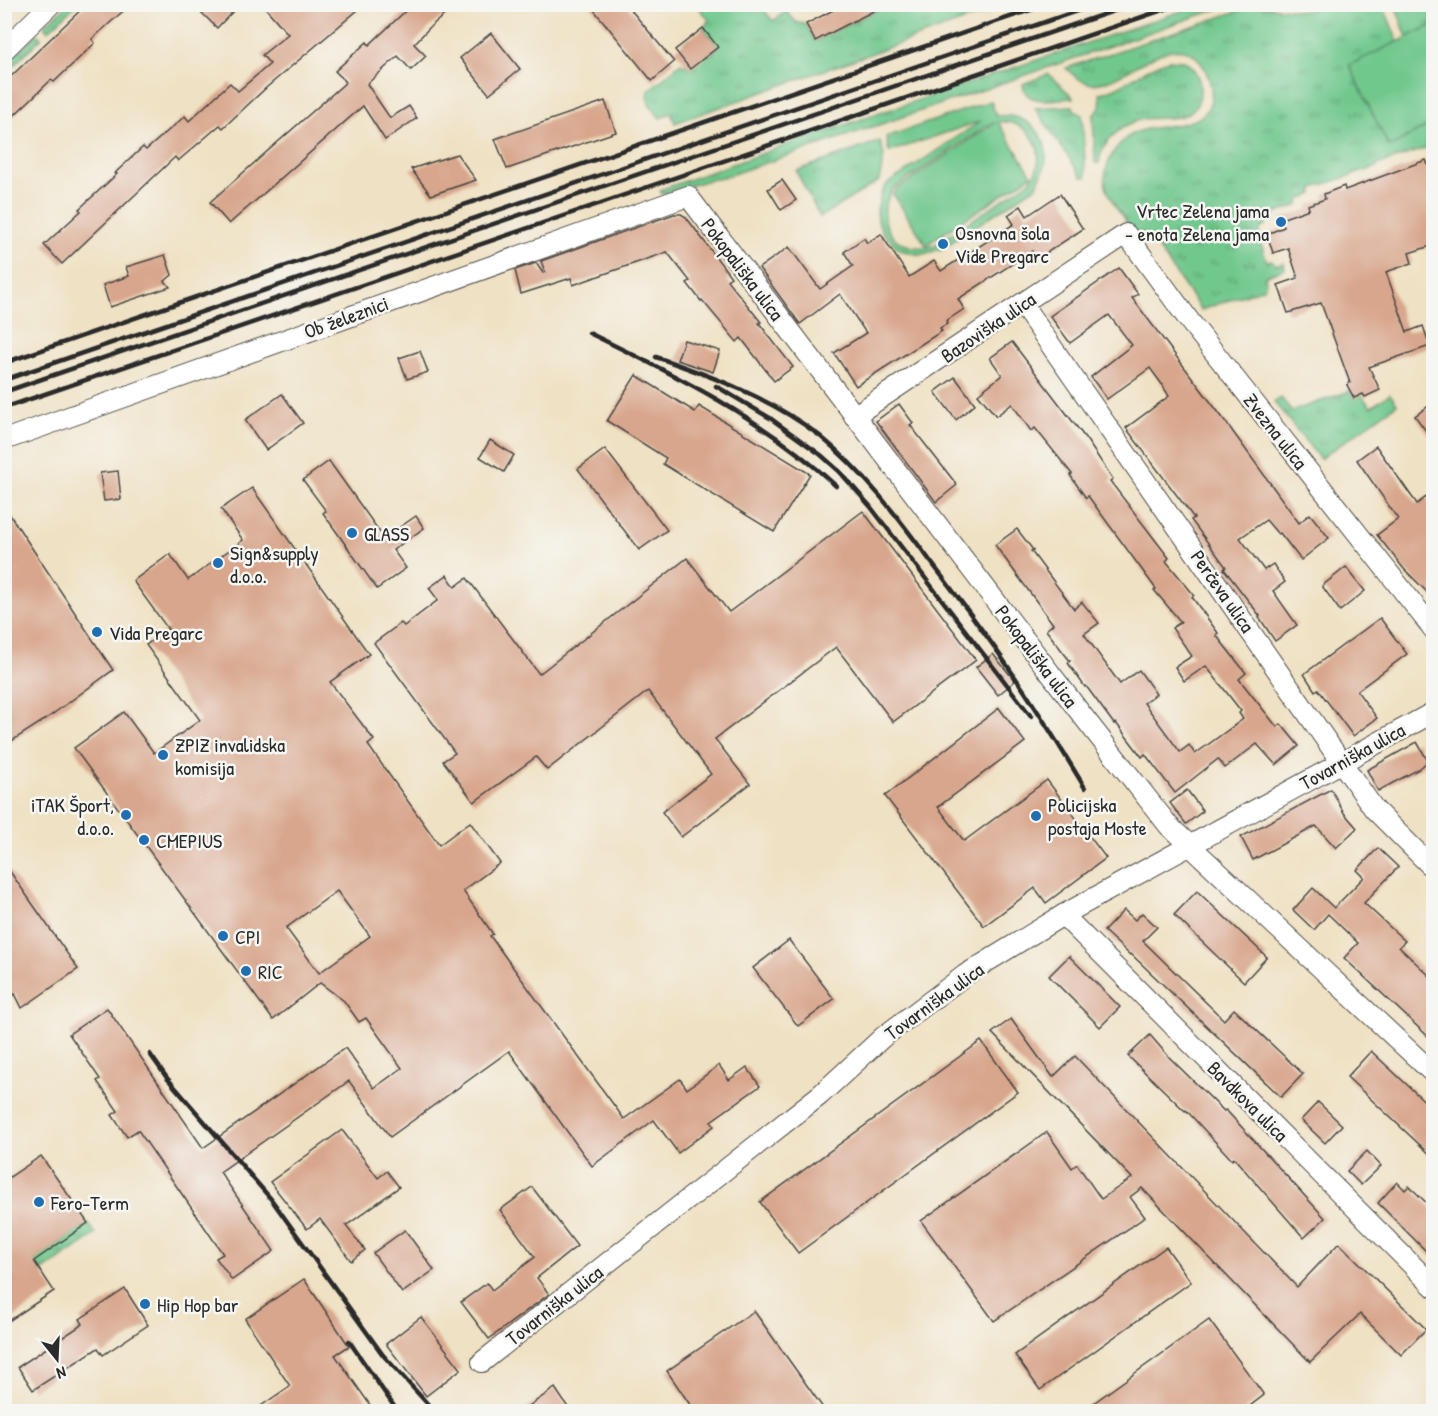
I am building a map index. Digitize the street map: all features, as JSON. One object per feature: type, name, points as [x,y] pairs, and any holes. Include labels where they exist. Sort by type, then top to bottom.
[{"type":"street","points":[[4,50],[51,4]]},
{"type":"street","name":"Pokopališka ulica","points":[[688,196],[1169,826],[1434,1074]]},
{"type":"street","name":"Ob železnici","points":[[4,440],[688,196]]},
{"type":"street","name":"Zvezna ulica","points":[[1121,237],[1126,234],[1191,323],[1434,630]]},
{"type":"street","name":"Bazoviška ulica","points":[[854,416],[1121,237]]},
{"type":"street","name":"Perčeva ulica","points":[[1022,304],[1374,809],[1434,869]]},
{"type":"street","name":"Tovarniška ulica","points":[[482,1362],[820,1095],[884,1037],[965,975],[1063,915],[1434,712]]},
{"type":"street","name":"Bavdkova ulica","points":[[1063,915],[1434,1287]]},
{"type":"green space","points":[[67,5],[76,5],[48,31],[44,26]]},
{"type":"green space","points":[[700,5],[760,5],[773,21],[786,11],[797,23],[806,24],[815,41],[887,5],[986,5],[992,11],[675,123],[671,113],[660,118],[650,105],[647,95],[648,91],[681,63],[684,66],[693,58],[684,43],[690,38],[705,57],[718,47],[703,28],[709,20],[700,9]]},
{"type":"green space","points":[[1199,5],[1229,5],[718,179],[662,194],[660,190],[800,140]]},
{"type":"green space","points":[[1256,5],[1305,11],[1327,5],[1383,5],[1398,42],[1350,66],[1389,146],[1433,123],[1433,146],[1313,188],[1313,194],[1300,199],[1299,205],[1272,215],[1258,235],[1267,262],[1271,260],[1277,265],[1284,263],[1285,268],[1265,276],[1264,288],[1201,310],[1151,238],[1142,244],[1112,200],[1105,179],[1107,165],[1113,154],[1128,137],[1143,130],[1189,122],[1199,118],[1206,111],[1211,101],[1211,87],[1205,70],[1194,55],[1182,50],[1169,51],[1155,56],[1100,83],[1085,82],[1066,68]]},
{"type":"green space","points":[[1395,5],[1433,5],[1433,25],[1407,37]]},
{"type":"green space","points":[[1433,25],[1433,97],[1426,101],[1433,115],[1433,123],[1389,147],[1349,65]]},
{"type":"green space","points":[[37,34],[41,38],[11,68],[6,64]]},
{"type":"green space","points":[[1169,60],[1184,61],[1195,72],[1200,88],[1197,104],[1180,117],[1143,119],[1121,129],[1104,148],[1099,163],[1095,163],[1093,115],[1101,103],[1100,93],[1118,87],[1151,67]]},
{"type":"green space","points":[[1048,74],[1073,98],[1042,100],[1029,96],[1023,84]]},
{"type":"green space","points":[[991,101],[996,116],[1015,117],[1038,132],[1046,150],[1046,160],[1037,186],[941,249],[920,255],[900,250],[883,233],[878,221],[877,210],[881,194],[887,184],[981,121],[889,152],[886,137]],"holes":[[[998,122],[1010,123],[1028,132],[1038,150],[1036,171],[1030,181],[935,245],[921,247],[899,242],[886,225],[887,202],[893,189],[987,126],[995,123],[897,189],[893,194],[926,245],[1032,175]]]},
{"type":"green space","points":[[1073,106],[1074,110],[1082,115],[1086,177],[1082,177],[1035,108]]},
{"type":"green space","points":[[880,141],[884,155],[879,181],[820,217],[796,171]]},
{"type":"green space","points":[[1350,391],[1354,398],[1361,395],[1371,407],[1390,394],[1397,404],[1320,459],[1274,402],[1281,398],[1292,411]]},
{"type":"green space","points":[[88,1223],[96,1234],[5,1297],[5,1281]]},
{"type":"building","points":[[87,4],[131,4],[92,39],[95,43],[54,82],[51,80],[4,125],[4,83]]},
{"type":"building","points":[[193,4],[240,4],[217,28]]},
{"type":"building","points":[[262,4],[365,4],[267,87],[223,128],[220,125],[178,161],[175,157],[62,264],[44,245],[81,211],[79,209],[117,174],[115,173],[143,147],[146,150],[185,116],[189,121],[230,83],[238,91],[270,64],[262,55],[288,34]]},
{"type":"building","points":[[413,4],[458,4],[431,26],[414,44],[426,56],[411,70],[398,56],[367,84],[390,118],[409,106],[417,118],[385,140],[363,106],[229,224],[210,202],[346,82],[335,71],[367,42],[369,45]]},
{"type":"building","points":[[589,4],[626,4],[674,62],[652,81]]},
{"type":"building","points":[[845,4],[887,4],[815,41],[806,24]]},
{"type":"building","points":[[703,28],[718,47],[690,69],[675,50]]},
{"type":"building","points":[[491,33],[520,69],[489,94],[460,58]]},
{"type":"building","points":[[605,101],[616,132],[507,169],[495,139]]},
{"type":"building","points":[[457,154],[476,180],[431,195],[411,169]]},
{"type":"building","points":[[1426,160],[1434,181],[1434,245],[1409,253],[1412,263],[1386,272],[1407,332],[1423,326],[1430,346],[1369,367],[1380,390],[1365,397],[1363,394],[1354,398],[1347,385],[1350,383],[1321,303],[1288,313],[1278,285],[1298,278],[1288,248],[1273,253],[1267,234],[1284,227],[1281,219],[1309,209],[1308,205],[1325,199],[1324,194],[1344,186],[1345,190]]},
{"type":"building","points":[[782,180],[796,200],[781,210],[768,189]]},
{"type":"building","points":[[1060,194],[1083,229],[1037,259],[1032,251],[958,299],[964,309],[946,321],[947,324],[940,328],[942,331],[856,386],[834,353],[866,333],[840,294],[800,324],[759,268],[789,247],[820,289],[853,266],[844,252],[864,238],[867,243],[881,234],[909,277],[934,261],[941,271],[1014,224],[1008,215],[1021,206],[1027,216]]},
{"type":"building","points":[[674,214],[686,217],[731,277],[727,280],[793,367],[774,381],[741,338],[737,342],[701,301],[687,283],[690,281],[667,252],[573,285],[571,278],[521,294],[515,270],[536,263],[543,273],[545,272],[541,261]]},
{"type":"building","points":[[165,255],[172,275],[165,281],[170,287],[110,307],[103,285],[129,276],[126,267]]},
{"type":"building","points":[[1119,268],[1138,294],[1132,298],[1299,523],[1310,514],[1329,538],[1301,560],[1280,533],[1278,534],[1266,520],[1240,538],[1264,570],[1273,564],[1285,582],[1273,591],[1297,625],[1275,641],[1260,616],[1224,569],[1226,567],[1191,520],[1194,518],[1126,428],[1169,396],[1161,383],[1150,368],[1107,399],[1091,377],[1132,345],[1109,315],[1070,343],[1050,316]]},
{"type":"building","points":[[684,340],[720,351],[713,372],[677,360]]},
{"type":"building","points":[[1012,342],[1086,439],[1113,479],[1110,481],[1169,558],[1166,561],[1194,595],[1192,597],[1218,633],[1216,635],[1246,673],[1239,679],[1277,727],[1281,724],[1299,746],[1276,765],[1257,744],[1225,768],[1218,759],[1175,793],[1145,754],[1142,757],[1116,723],[1114,724],[1085,687],[1068,663],[1070,661],[1046,630],[1053,624],[995,545],[1017,529],[1074,609],[1082,602],[1099,623],[1084,634],[1120,684],[1139,670],[1156,694],[1144,703],[1180,752],[1189,745],[1195,754],[1243,719],[1239,713],[1241,711],[1206,666],[1184,681],[1175,667],[1192,656],[1172,628],[1181,622],[1154,590],[1156,589],[1088,496],[1086,498],[1070,475],[1072,474],[1035,428],[1031,431],[1012,404],[996,416],[978,394],[1002,375],[990,358]]},
{"type":"building","points":[[420,351],[428,372],[407,379],[399,358]]},
{"type":"building","points":[[636,375],[695,412],[699,406],[810,474],[774,532],[663,464],[666,458],[607,421]]},
{"type":"building","points":[[955,377],[975,404],[956,420],[935,392]]},
{"type":"building","points":[[282,394],[303,423],[266,450],[245,420]]},
{"type":"building","points":[[1434,402],[1434,442],[1415,416]]},
{"type":"building","points":[[899,404],[913,423],[910,425],[957,485],[936,502],[876,421]]},
{"type":"building","points":[[490,440],[514,455],[504,472],[480,457]]},
{"type":"building","points":[[1376,446],[1417,504],[1426,497],[1434,507],[1434,599],[1404,569],[1377,535],[1398,519],[1357,460]]},
{"type":"building","points":[[605,449],[667,530],[639,550],[578,469]]},
{"type":"building","points":[[329,461],[384,538],[416,516],[424,528],[393,550],[406,568],[377,589],[323,513],[326,511],[303,480]]},
{"type":"building","points":[[118,471],[121,499],[104,501],[100,473]]},
{"type":"building","points":[[252,488],[369,654],[330,682],[374,740],[368,745],[439,845],[470,822],[500,863],[463,891],[493,934],[490,936],[624,1119],[680,1079],[687,1089],[719,1065],[729,1080],[747,1067],[760,1086],[711,1121],[714,1126],[678,1153],[654,1120],[592,1166],[509,1051],[390,1137],[349,1081],[220,1172],[274,1251],[232,1280],[216,1258],[223,1254],[138,1130],[127,1137],[112,1115],[118,1111],[97,1081],[100,1079],[69,1034],[107,1008],[203,1148],[345,1048],[374,1088],[402,1068],[366,1018],[359,1022],[344,1001],[320,983],[273,1020],[74,748],[124,712],[154,753],[200,720],[146,645],[168,629],[133,581],[170,554],[188,580],[243,540],[221,509]],"holes":[[[337,891],[370,936],[319,973],[286,928]]]},
{"type":"building","points":[[4,506],[113,670],[46,719],[4,746]]},
{"type":"building","points":[[863,511],[976,660],[893,722],[836,647],[715,739],[750,784],[681,837],[662,812],[711,774],[648,691],[547,770],[536,757],[474,802],[443,761],[455,753],[374,643],[401,623],[404,626],[438,600],[429,588],[447,575],[455,587],[467,578],[539,674],[687,558],[729,612]]},
{"type":"building","points":[[1346,567],[1365,591],[1340,611],[1322,586]]},
{"type":"building","points":[[1380,618],[1407,654],[1357,691],[1377,718],[1353,736],[1318,689],[1315,691],[1304,674]]},
{"type":"building","points":[[993,654],[1015,681],[998,695],[976,667]]},
{"type":"building","name":"Policijska postaja Moste","points":[[999,708],[1025,742],[938,807],[964,841],[1047,780],[1106,858],[1046,903],[1035,888],[984,926],[885,796]]},
{"type":"building","points":[[1417,742],[1428,761],[1419,769],[1378,791],[1367,770]]},
{"type":"building","points":[[1331,789],[1344,813],[1357,828],[1336,848],[1316,826],[1253,860],[1241,837]]},
{"type":"building","points":[[1187,790],[1203,811],[1186,824],[1170,803]]},
{"type":"building","points":[[1378,848],[1398,867],[1364,903],[1405,941],[1399,947],[1434,980],[1434,1042],[1344,958],[1358,943],[1328,914],[1314,930],[1293,910],[1313,888],[1334,908],[1364,877],[1357,870]]},
{"type":"building","points":[[4,863],[78,969],[22,1008],[15,994],[4,1002]]},
{"type":"building","points":[[1197,891],[1267,957],[1244,982],[1174,915]]},
{"type":"building","points":[[1124,910],[1135,920],[1142,913],[1157,927],[1143,941],[1224,1020],[1234,1009],[1303,1074],[1281,1097],[1104,931]]},
{"type":"building","points":[[789,940],[834,999],[798,1026],[753,968]]},
{"type":"building","points":[[1069,956],[1120,1007],[1100,1027],[1049,976]]},
{"type":"building","points":[[1011,1019],[1053,1077],[1075,1056],[1297,1287],[1339,1243],[1426,1329],[1401,1355],[1360,1314],[1310,1362],[1142,1188],[1130,1197],[1145,1217],[994,1321],[921,1221],[1047,1132],[1072,1168],[1077,1164],[1101,1199],[1132,1178],[992,1033]]},
{"type":"building","points":[[1150,1035],[1169,1057],[1224,1111],[1226,1110],[1325,1218],[1304,1238],[1234,1158],[1232,1160],[1186,1110],[1128,1056]]},
{"type":"building","points":[[981,1041],[1018,1092],[798,1253],[760,1202]]},
{"type":"building","points":[[1371,1051],[1434,1110],[1434,1158],[1347,1077]]},
{"type":"building","points":[[1318,1102],[1342,1125],[1325,1143],[1301,1120]]},
{"type":"building","points":[[342,1130],[378,1178],[387,1171],[399,1187],[346,1226],[365,1250],[351,1261],[320,1219],[307,1229],[270,1182]]},
{"type":"building","points":[[1367,1151],[1381,1166],[1361,1185],[1347,1171]]},
{"type":"building","name":"Fero-Term","points":[[41,1156],[88,1223],[34,1261],[54,1291],[4,1324],[4,1181]]},
{"type":"building","points":[[1397,1182],[1405,1190],[1409,1186],[1434,1210],[1434,1259],[1378,1203]]},
{"type":"building","points":[[532,1187],[577,1246],[537,1278],[549,1294],[489,1339],[461,1302],[487,1283],[492,1290],[535,1257],[500,1210]]},
{"type":"building","points":[[405,1230],[434,1270],[402,1293],[373,1253]]},
{"type":"building","points":[[1166,1247],[1191,1282],[1040,1390],[1015,1355]]},
{"type":"building","points":[[304,1279],[349,1346],[335,1355],[375,1412],[252,1412],[290,1386],[245,1319]]},
{"type":"building","points":[[125,1289],[148,1325],[103,1355],[98,1348],[33,1390],[18,1367],[83,1324],[80,1319]]},
{"type":"building","points":[[754,1311],[826,1412],[695,1412],[667,1371]]},
{"type":"building","points":[[421,1317],[461,1369],[426,1396],[386,1344]]},
{"type":"building","points":[[1209,1320],[1264,1395],[1242,1412],[1081,1412]]},
{"type":"building","points":[[555,1388],[571,1412],[520,1412]]},
{"type":"railway","points":[[4,363],[1048,4]]},
{"type":"railway","points":[[4,380],[1097,4]]},
{"type":"railway","points":[[4,392],[1134,4]]},
{"type":"railway","points":[[4,408],[1180,4]]},
{"type":"railway","points":[[589,333],[719,400],[780,440],[836,486]]},
{"type":"railway","points":[[656,357],[699,372],[782,410],[820,436],[866,480],[986,635],[1035,707],[1085,788]]},
{"type":"railway","points":[[716,386],[770,418],[839,471],[870,506],[1031,716]]},
{"type":"railway","points":[[150,1054],[167,1078],[271,1199],[383,1355],[435,1412]]},
{"type":"railway","points":[[349,1341],[398,1412]]},
{"type":"place","name":"Vrtec Zelena jama - enota Zelena jama","points":[[1281,222]]},
{"type":"place","name":"Osnovna šola Vide Pregarc","points":[[943,244]]},
{"type":"place","name":"GLASS","points":[[352,533]]},
{"type":"place","name":"Sign&supply d.o.o.","points":[[218,563]]},
{"type":"place","name":"Vida Pregarc","points":[[97,632]]},
{"type":"place","name":"ZPIZ invalidska komisija","points":[[163,755]]},
{"type":"place","name":"iTAK Šport, d.o.o.","points":[[126,815]]},
{"type":"place","name":"Policijska postaja Moste","points":[[1036,816]]},
{"type":"place","name":"CMEPIUS","points":[[144,840]]},
{"type":"place","name":"CPI","points":[[223,936]]},
{"type":"place","name":"RIC","points":[[246,971]]},
{"type":"place","name":"Fero-Term","points":[[39,1202]]},
{"type":"place","name":"Hip Hop bar","points":[[145,1304]]}]
